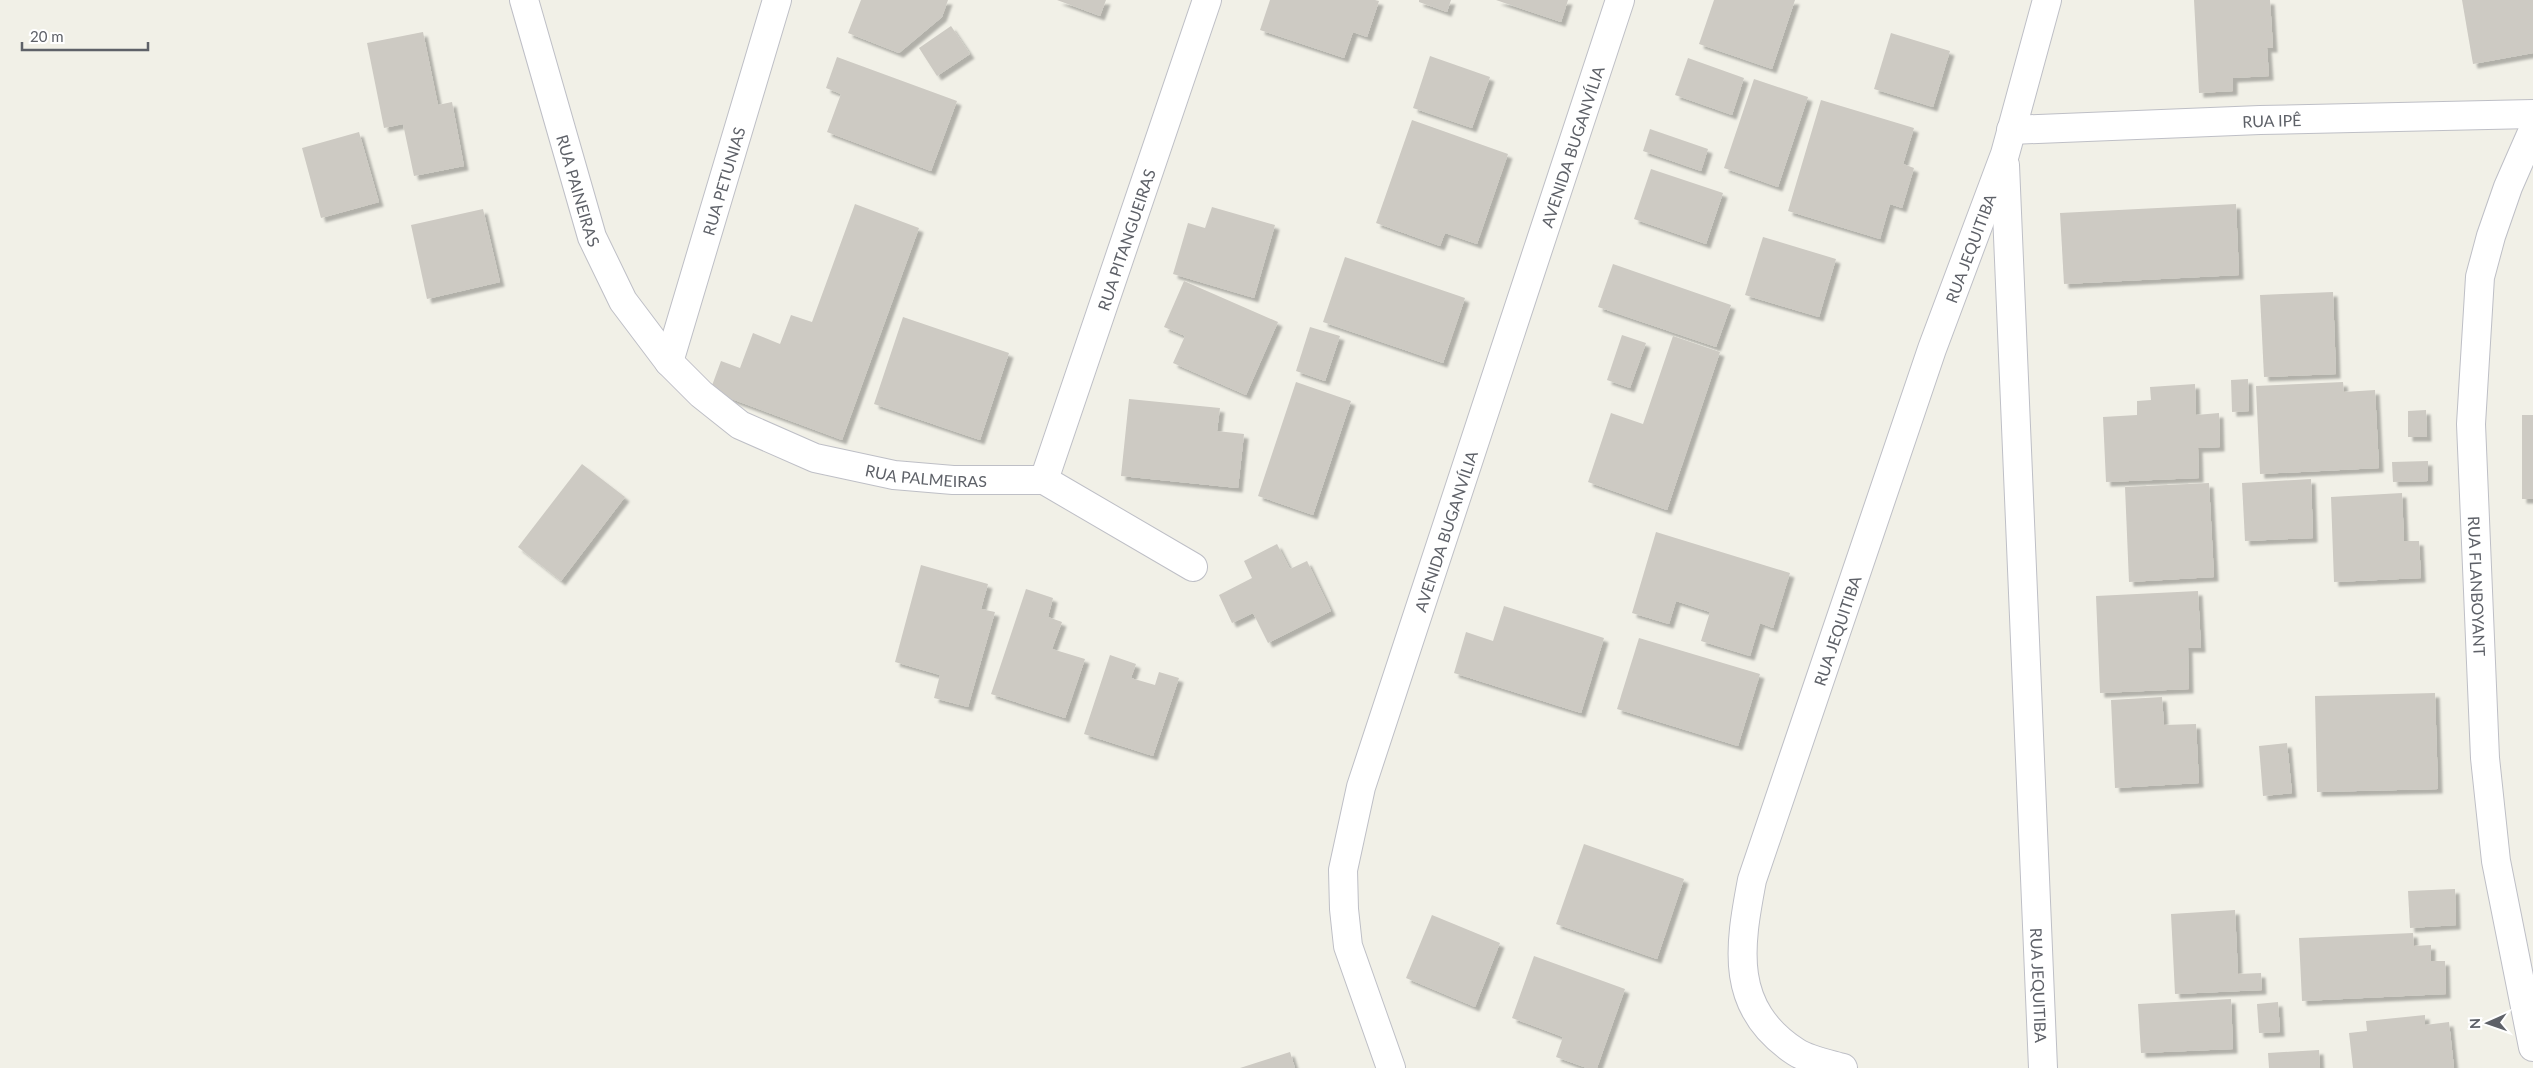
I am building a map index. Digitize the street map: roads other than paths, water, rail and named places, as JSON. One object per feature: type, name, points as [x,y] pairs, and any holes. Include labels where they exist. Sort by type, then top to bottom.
[{"type":"street","name":"RUA PAINEIRAS","points":[[524,0],[592,237],[624,301],[669,362]]},
{"type":"street","name":"RUA PETUNIAS","points":[[669,362],[777,0]]},
{"type":"street","name":"RUA PITANGUEIRAS","points":[[1044,480],[1207,0]]},
{"type":"street","name":"AVENIDA BUGANVÍLIA","points":[[1390,1068],[1348,946],[1344,909],[1343,870],[1361,787],[1620,0]]},
{"type":"street","name":"RUA JEQUITIBA","points":[[1843,1068],[1797,1053],[1771,1032],[1754,1007],[1741,970],[1742,931],[1755,871],[1932,349],[2008,142],[2047,0]]},
{"type":"street","name":"RUA IPÊ","points":[[2008,142],[2260,120],[2533,114]]},
{"type":"street","name":"RUA FLANBOYANT","points":[[2533,130],[2508,188],[2491,236],[2480,277],[2472,424],[2484,758],[2496,861],[2533,1047]]},
{"type":"street","name":"RUA JEQUITIBA","points":[[2008,142],[2043,1068]]},
{"type":"street","name":"RUA PALMEIRAS","points":[[669,362],[701,394],[740,425],[815,458],[894,475],[952,480],[1044,480]]},
{"type":"street","points":[[1044,480],[1193,567]]}]
